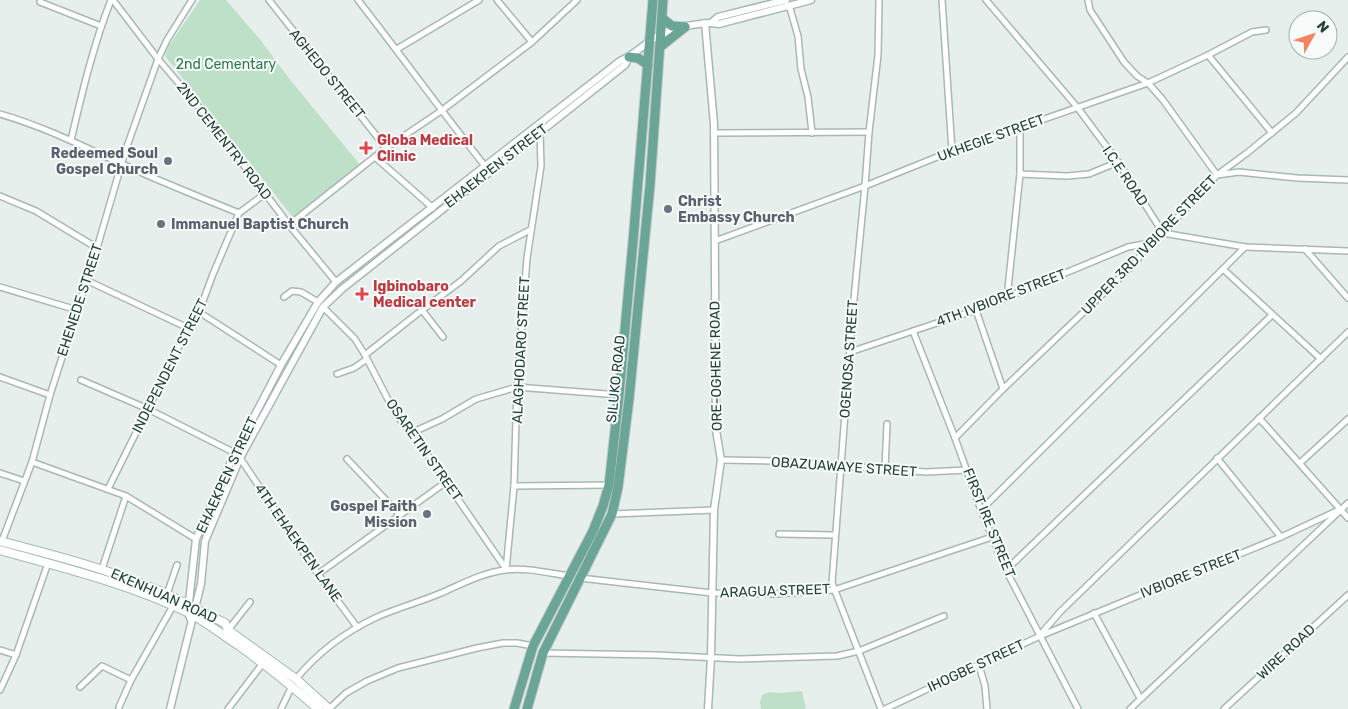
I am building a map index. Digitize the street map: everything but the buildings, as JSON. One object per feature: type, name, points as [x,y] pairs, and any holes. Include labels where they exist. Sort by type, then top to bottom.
[{"type":"main road","name":"SILUKO ROAD","points":[[514,709],[533,646],[596,523],[609,485],[638,185],[653,0]]},
{"type":"main road","name":"SILUKO ROAD","points":[[527,709],[543,653],[612,514],[618,487],[628,409],[650,186],[663,0]]},
{"type":"main road","points":[[662,18],[672,26],[685,27]]},
{"type":"main road","points":[[660,47],[685,27]]},
{"type":"main road","points":[[629,58],[638,58],[648,65]]},
{"type":"main road","points":[[638,185],[650,186]]},
{"type":"main road","name":"EKENHUAN ROAD","points":[[1,541],[78,561],[166,594],[263,663],[294,682],[318,709]]},
{"type":"main road","name":"EKENHUAN ROAD","points":[[0,550],[131,589],[191,613],[225,623],[228,630],[329,709]]},
{"type":"street","points":[[71,140],[84,83],[101,26],[112,0]]},
{"type":"street","name":"2ND CEMENTRY ROAD","points":[[112,0],[158,59],[205,114],[289,225],[336,282]]},
{"type":"street","name":"EHENEDE STREET","points":[[1,541],[32,462],[50,395],[122,164],[158,59],[167,40],[192,0]]},
{"type":"street","name":"AGHEDO STREET","points":[[269,0],[386,148]]},
{"type":"street","points":[[358,0],[485,166]]},
{"type":"street","points":[[397,49],[479,0]]},
{"type":"street","points":[[497,0],[532,42]]},
{"type":"street","points":[[289,225],[386,148],[441,110],[532,42],[570,2],[577,0]]},
{"type":"street","name":"EHAEKPEN STREET","points":[[191,613],[201,584],[205,541],[237,455],[324,307],[342,289],[624,65],[629,58],[650,40],[662,33],[708,23],[718,17],[811,0]]},
{"type":"street","name":"OGENOSA STREET","points":[[879,0],[878,54],[869,132],[832,583],[881,709]]},
{"type":"street","points":[[942,0],[952,151]]},
{"type":"street","name":"I.C.E ROAD","points":[[986,0],[1077,108],[1118,162],[1163,233]]},
{"type":"street","points":[[1088,0],[1090,10],[1124,62],[1148,83],[1163,100],[1217,175],[1239,172],[1297,178],[1348,180]]},
{"type":"street","points":[[40,2],[101,26]]},
{"type":"street","points":[[788,3],[798,36],[801,69],[808,97],[812,133]]},
{"type":"street","name":"ORE-OGHENE ROAD","points":[[708,23],[714,133],[716,430],[721,460],[714,510],[708,709]]},
{"type":"street","name":"UKHEGIE STREET","points":[[714,241],[866,186],[952,151],[1148,83],[1208,56],[1252,32],[1266,30]]},
{"type":"street","points":[[1208,56],[1272,133]]},
{"type":"street","name":"UPPER 3RD IVBIORE STREET","points":[[955,438],[1003,389],[1134,264],[1150,243],[1163,233],[1217,175],[1296,113],[1348,57]]},
{"type":"street","name":"EHAEKPEN STREET","points":[[191,613],[196,539],[281,365],[318,302],[336,282],[620,61],[629,58]]},
{"type":"street","points":[[1340,67],[1348,69]]},
{"type":"street","points":[[0,114],[21,120],[71,140],[122,164],[239,213],[266,193]]},
{"type":"street","points":[[1006,298],[1020,174],[1020,127]]},
{"type":"street","name":"ALAGHODARO STREET","points":[[506,570],[514,486],[517,387],[527,258],[541,166],[540,132]]},
{"type":"street","points":[[714,133],[869,132]]},
{"type":"street","points":[[376,157],[433,208]]},
{"type":"street","points":[[1020,174],[1067,176],[1089,174],[1118,162]]},
{"type":"street","points":[[0,196],[36,211],[97,248]]},
{"type":"street","name":"INDEPENDENT STREET","points":[[108,489],[188,328],[199,312],[239,213]]},
{"type":"street","points":[[337,374],[354,368],[422,310],[461,281],[499,246],[530,230]]},
{"type":"street","points":[[1163,233],[1245,247],[1348,251]]},
{"type":"street","name":"4TH IVBIORE STREET","points":[[850,352],[976,310],[1128,247],[1150,243]]},
{"type":"street","points":[[981,510],[1245,247]]},
{"type":"street","points":[[1306,249],[1348,298]]},
{"type":"street","points":[[1223,269],[1321,359]]},
{"type":"street","points":[[86,280],[188,328]]},
{"type":"street","points":[[0,287],[77,310]]},
{"type":"street","points":[[284,297],[292,291],[301,292],[318,302]]},
{"type":"street","name":"OSARETIN STREET","points":[[324,307],[355,339],[395,413],[446,482],[506,570]]},
{"type":"street","points":[[422,310],[444,337]]},
{"type":"street","points":[[976,310],[1003,389]]},
{"type":"street","points":[[199,312],[281,365]]},
{"type":"street","points":[[1006,570],[1272,315]]},
{"type":"street","name":"FIRST IRE STREET","points":[[913,331],[981,510],[1006,570],[1078,709]]},
{"type":"street","points":[[1040,636],[1060,612],[1348,332]]},
{"type":"street","points":[[0,377],[50,395]]},
{"type":"street","points":[[81,380],[148,409],[237,455]]},
{"type":"street","points":[[410,433],[442,419],[476,399],[517,387],[619,394]]},
{"type":"street","points":[[1259,418],[1348,518]]},
{"type":"street","points":[[1300,463],[1348,418]]},
{"type":"street","points":[[885,469],[887,424]]},
{"type":"street","name":"4TH EHAEKPEN LANE","points":[[237,455],[318,574],[357,627]]},
{"type":"street","points":[[1217,458],[1281,537]]},
{"type":"street","points":[[347,459],[399,514]]},
{"type":"street","name":"OBAZUAWAYE STREET","points":[[721,460],[926,472],[967,470]]},
{"type":"street","points":[[32,462],[126,496],[196,539]]},
{"type":"street","points":[[0,473],[24,481]]},
{"type":"street","points":[[318,574],[446,482]]},
{"type":"street","points":[[514,486],[609,485]]},
{"type":"street","points":[[102,569],[126,496]]},
{"type":"street","points":[[1130,709],[1348,503]]},
{"type":"street","name":"IVBIORE STREET","points":[[1040,636],[1281,537],[1341,509]]},
{"type":"street","points":[[612,514],[714,510]]},
{"type":"street","points":[[780,534],[835,535]]},
{"type":"street","name":"ARAGUA STREET","points":[[580,578],[712,593],[775,594],[834,590],[992,537]]},
{"type":"street","points":[[0,690],[16,654],[48,563]]},
{"type":"street","points":[[166,594],[177,566]]},
{"type":"street","points":[[281,709],[294,682],[308,665],[337,639],[378,616],[439,594],[481,576],[506,570],[521,570],[570,577]]},
{"type":"street","name":"WIRE ROAD","points":[[1224,709],[1348,595]]},
{"type":"street","points":[[228,630],[250,602]]},
{"type":"street","points":[[119,707],[131,680],[173,606]]},
{"type":"street","points":[[170,709],[191,613]]},
{"type":"street","points":[[1094,613],[1140,698]]},
{"type":"street","points":[[543,653],[740,659],[837,656],[859,651],[944,616]]},
{"type":"street","name":"IHOGBE STREET","points":[[885,709],[1040,636]]},
{"type":"street","points":[[329,709],[346,693],[367,681],[398,668],[503,643],[533,646]]},
{"type":"street","points":[[0,650],[16,654]]},
{"type":"street","points":[[228,709],[263,663]]},
{"type":"street","points":[[979,665],[986,686],[986,709]]},
{"type":"street","points":[[80,687],[102,666],[131,680]]},
{"type":"green space","name":"2nd Cementary","points":[[200,0],[226,0],[361,166],[295,220],[165,56],[168,47]]},
{"type":"green space","points":[[802,691],[806,709],[761,709],[762,695],[769,692]]},
{"type":"place","name":"Globa Medical Clinic","points":[[366,148]]},
{"type":"place","name":"Redeemed Soul Gospel Church","points":[[168,161]]},
{"type":"place","name":"Christ Embassy Church","points":[[668,209]]},
{"type":"place","name":"Immanuel Baptist Church","points":[[161,224]]},
{"type":"place","name":"Igbinobaro Medical center","points":[[362,294]]},
{"type":"place","name":"Gospel Faith Mission","points":[[427,514]]}]
